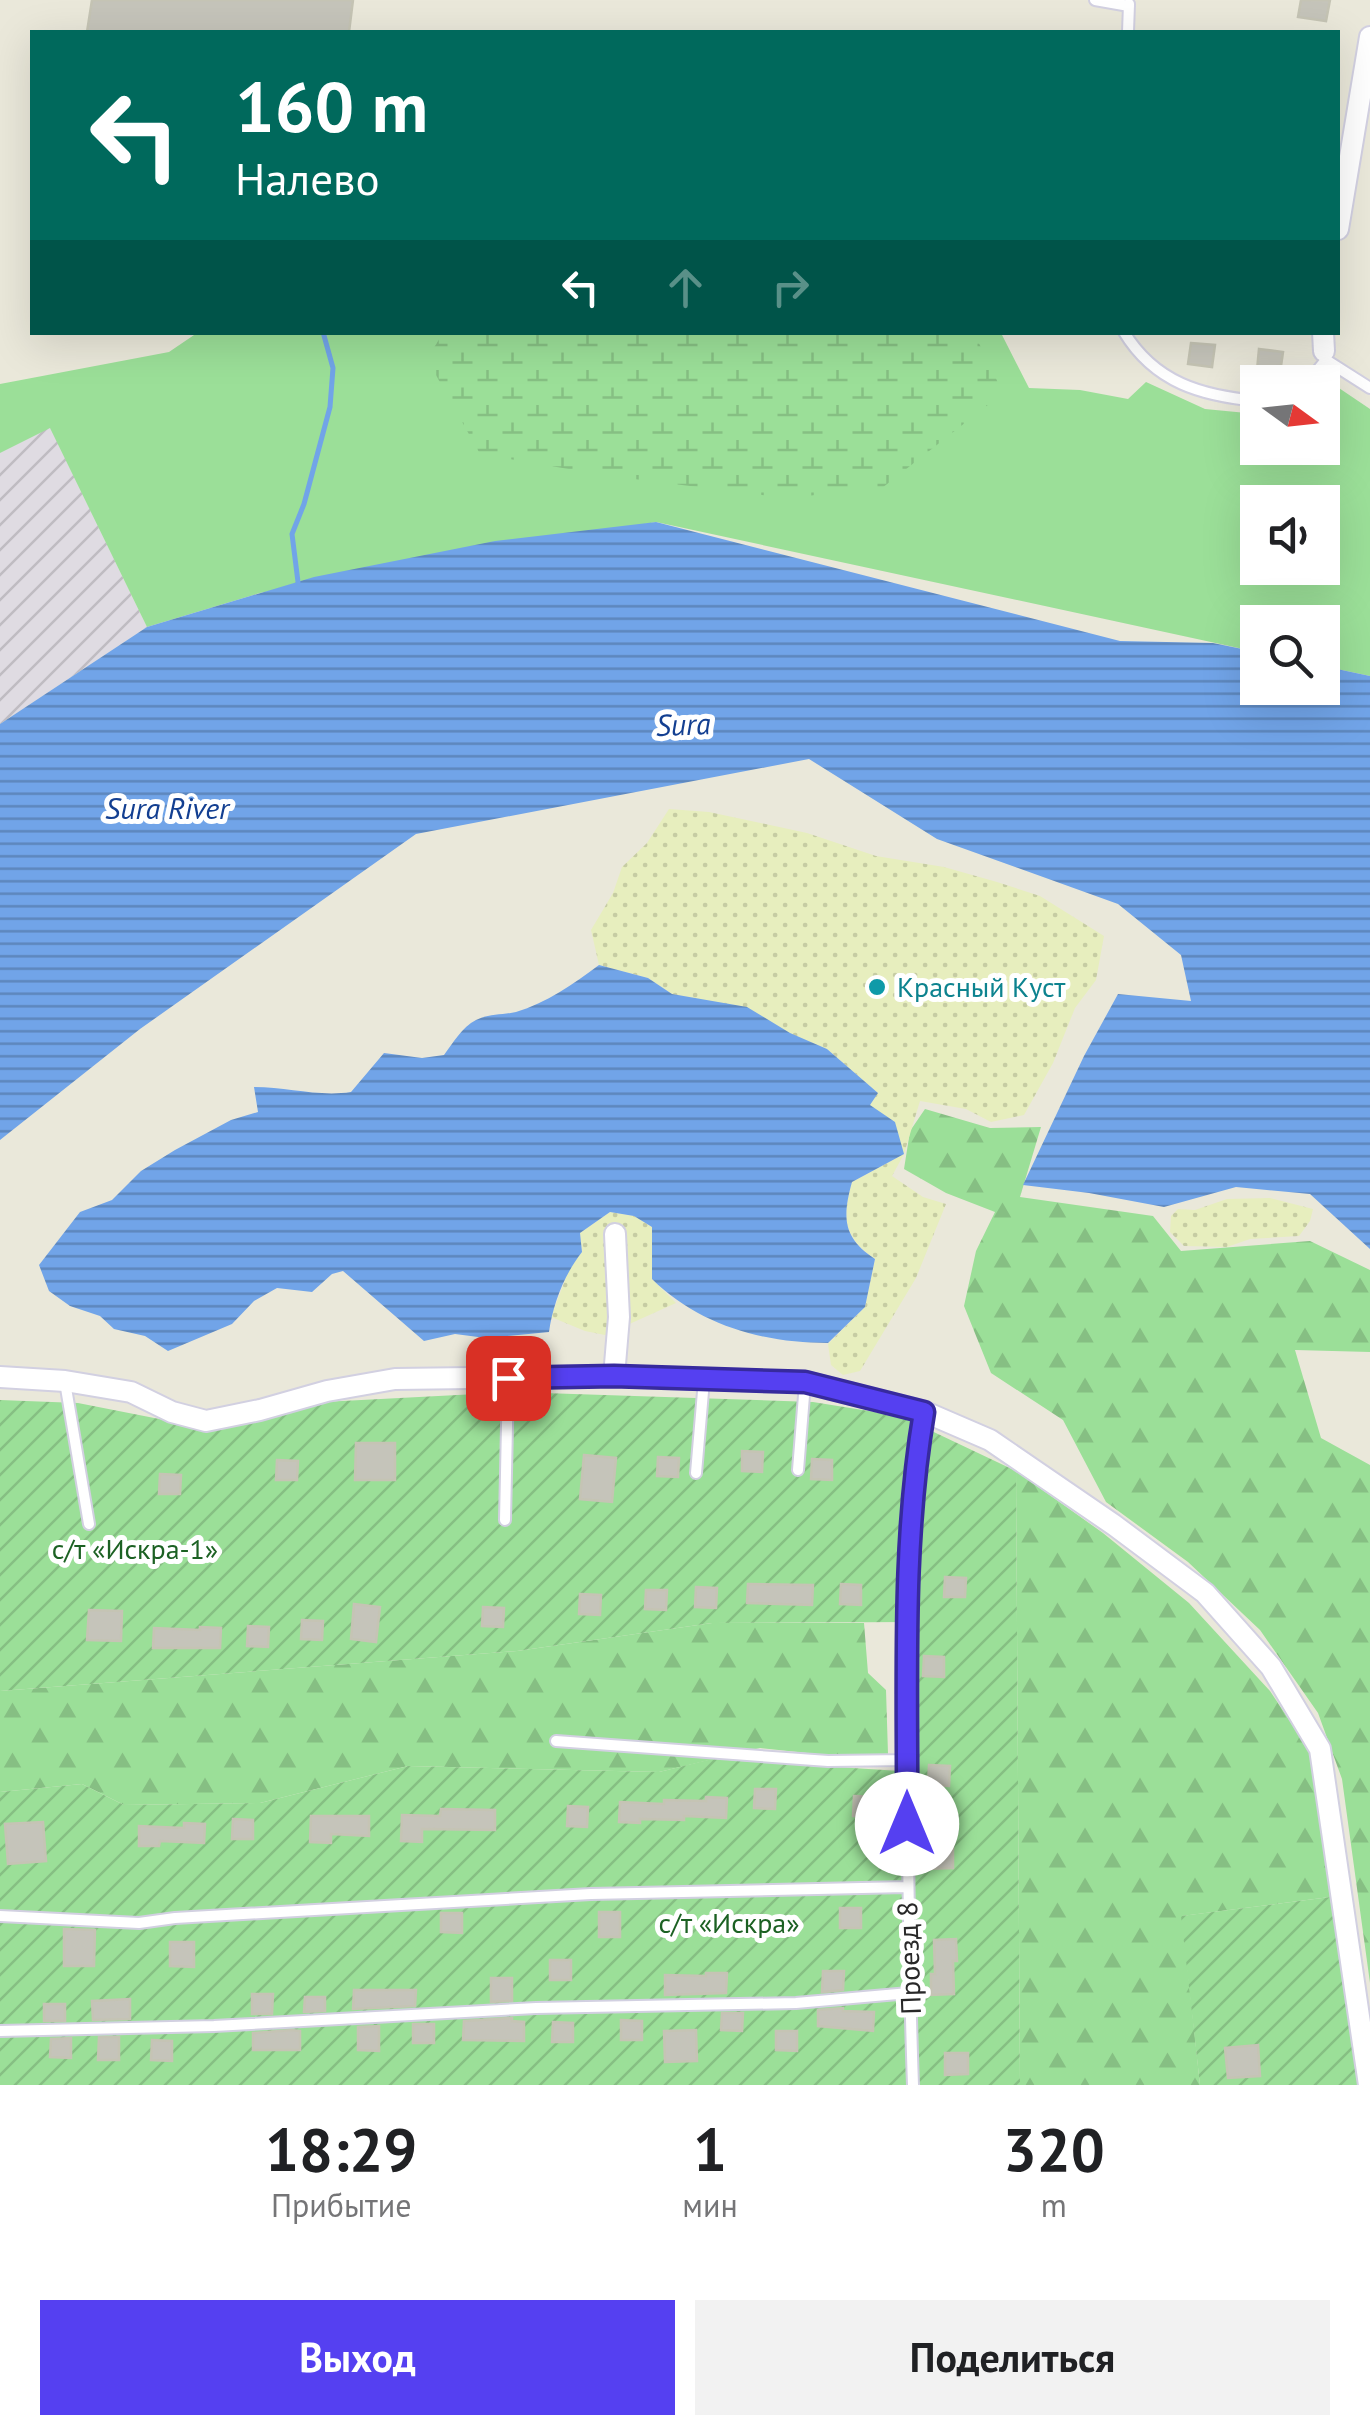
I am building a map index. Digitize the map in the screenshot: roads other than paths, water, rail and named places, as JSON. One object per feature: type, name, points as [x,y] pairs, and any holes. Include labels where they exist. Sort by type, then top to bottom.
[{"type":"street","points":[[1340,218],[1370,37]]},
{"type":"street","points":[[614,1234],[619,1317],[614,1376]]},
{"type":"street","points":[[0,1377],[65,1381],[131,1392],[172,1412],[206,1421],[327,1391],[394,1380],[614,1376],[805,1382],[924,1412],[990,1440],[1114,1525],[1204,1594],[1271,1666],[1320,1749],[1369,2085]]},
{"type":"lane","points":[[1094,0],[1129,3],[1128,30]]},
{"type":"lane","points":[[1126,335],[1158,373],[1212,397],[1240,399]]},
{"type":"lane","points":[[1324,348],[1370,388]]},
{"type":"lane","points":[[505,1520],[508,1378]]},
{"type":"lane","points":[[696,1474],[704,1379]]},
{"type":"lane","points":[[65,1381],[88,1524]]},
{"type":"lane","points":[[798,1470],[805,1382]]},
{"type":"lane","name":"Проезд 8","points":[[913,2085],[906,1887],[906,1618],[914,1475],[924,1412]]},
{"type":"lane","points":[[556,1741],[828,1761],[907,1760]]},
{"type":"lane","points":[[0,1916],[139,1923],[591,1894],[906,1887]]},
{"type":"lane","points":[[0,2031],[214,2026],[536,2008],[796,2003],[910,1994]]},
{"type":"water","name":"Sura River","points":[[656,522],[1120,641],[1213,643],[1240,649],[1240,705],[1340,705],[1340,670],[1370,676],[1370,1249],[1310,1194],[1236,1187],[1164,1207],[1023,1185],[1118,994],[1191,1001],[1181,955],[1118,904],[937,839],[809,759],[416,834],[140,1029],[0,1140],[0,724],[147,627],[314,577],[495,541]]},
{"type":"water","name":"Красный Куст","points":[[599,965],[648,978],[672,994],[747,1007],[790,1033],[827,1049],[878,1093],[870,1105],[895,1122],[904,1154],[852,1182],[848,1226],[856,1243],[875,1259],[865,1307],[828,1343],[756,1335],[690,1308],[652,1279],[652,1227],[634,1216],[610,1212],[580,1233],[582,1252],[560,1290],[549,1332],[486,1338],[455,1334],[424,1341],[343,1271],[332,1274],[312,1292],[277,1288],[254,1301],[232,1324],[168,1351],[145,1336],[114,1329],[100,1316],[70,1306],[49,1291],[39,1265],[80,1212],[112,1200],[141,1171],[175,1150],[231,1120],[258,1112],[254,1087],[351,1092],[384,1053],[422,1058],[444,1055],[476,1020],[538,1004]]},
{"type":"waterway","points":[[298,582],[292,534],[330,407],[333,368],[324,335]]},
{"type":"place","name":"Красный Куст","points":[[877,987]]},
{"type":"water label","name":"Sura","points":[[683,725]]},
{"type":"park label","name":"с/т «Искра-1»","points":[[135,1549]]},
{"type":"park label","name":"с/т «Искра»","points":[[729,1923]]}]
